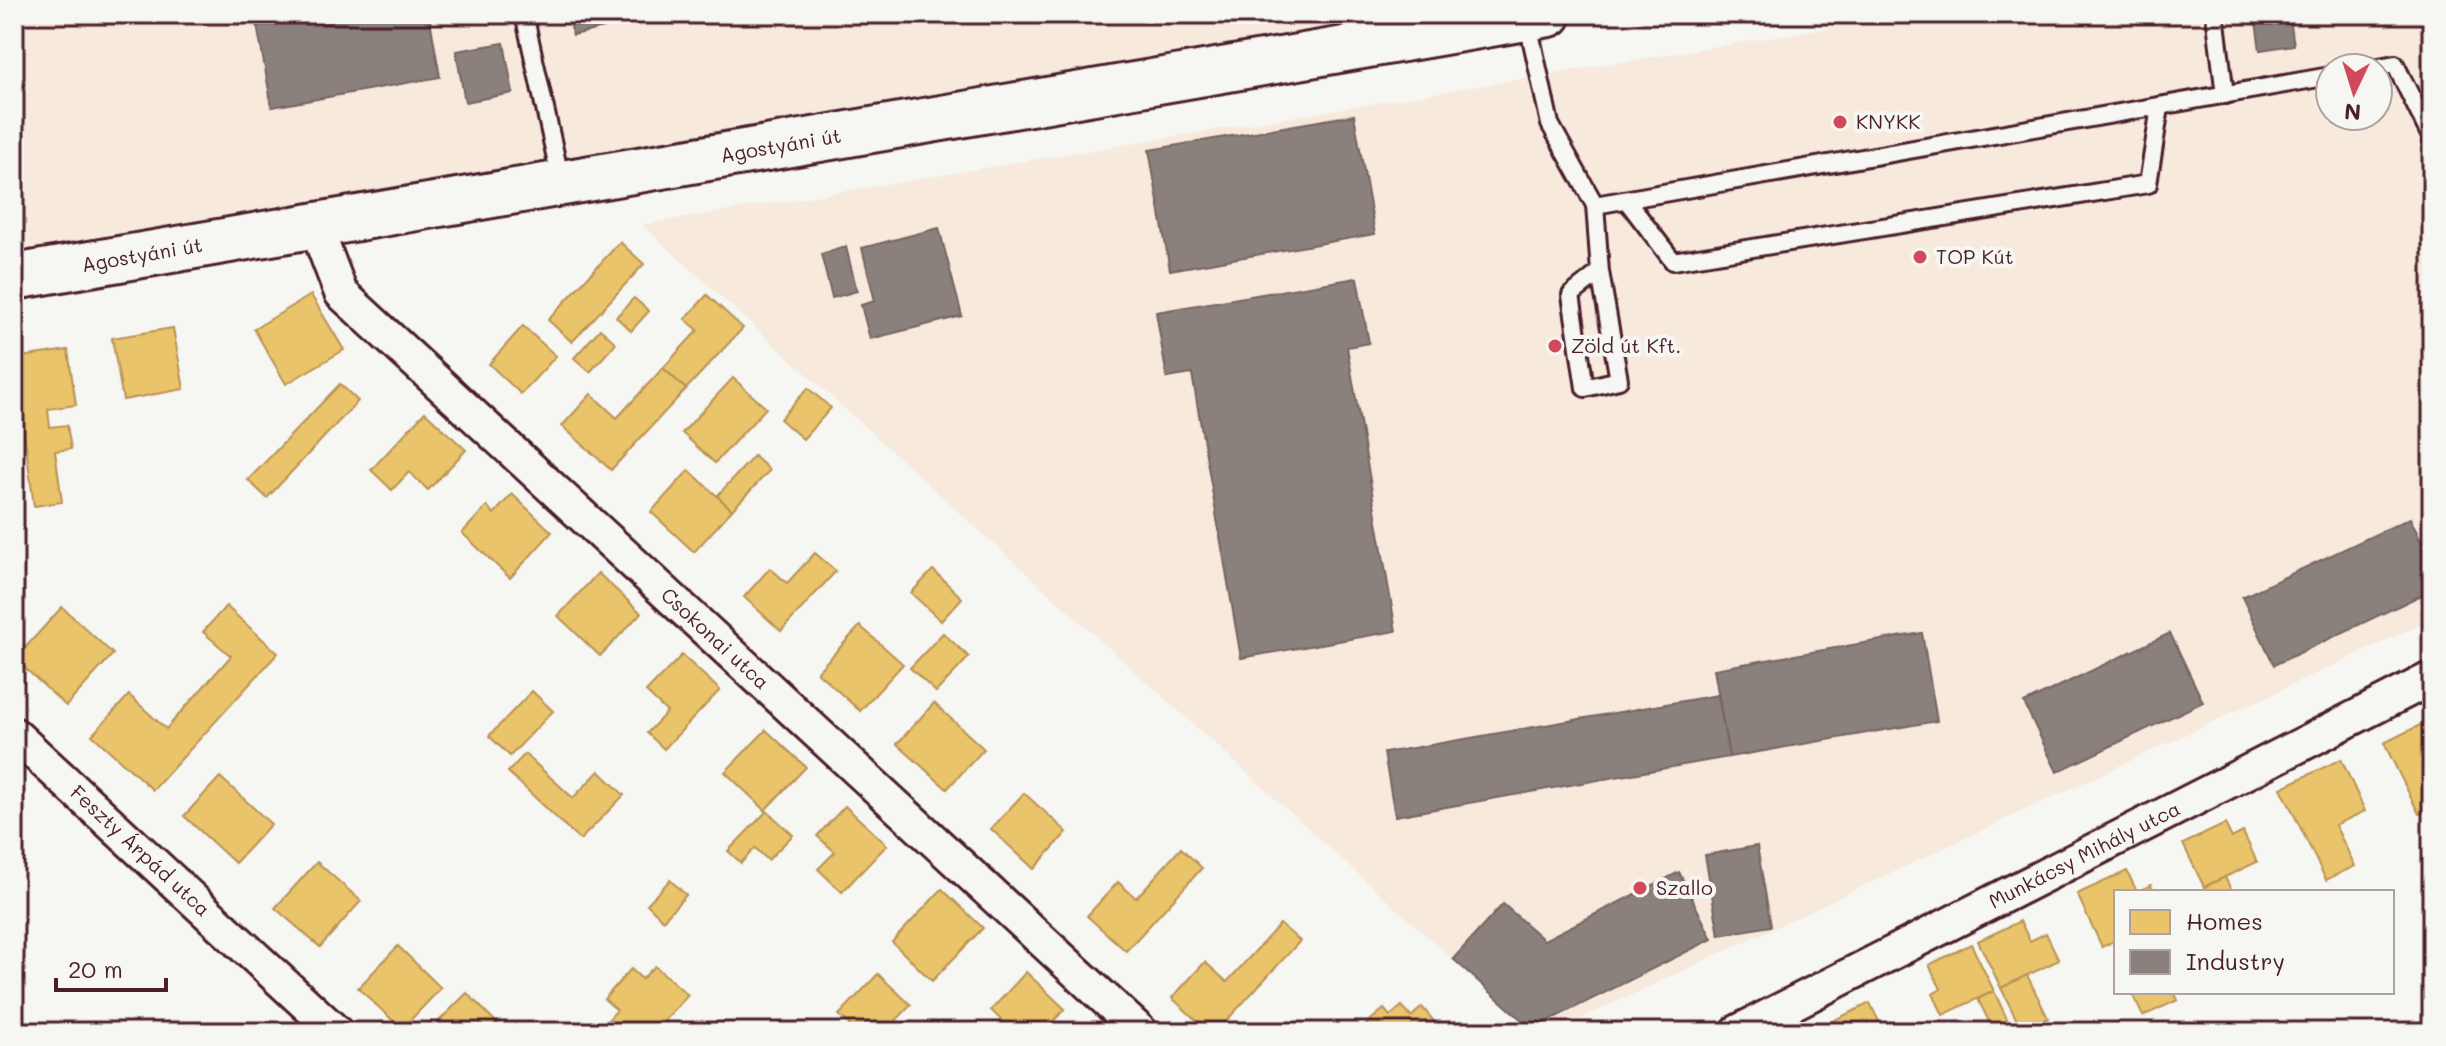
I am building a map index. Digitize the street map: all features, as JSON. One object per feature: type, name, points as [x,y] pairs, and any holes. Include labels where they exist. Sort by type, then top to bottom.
[{"type":"main road","name":"Agostyáni út","points":[[14,277],[1538,16]]},
{"type":"street","name":"Csokonai utca","points":[[315,225],[341,293],[1141,1032]]},
{"type":"street","name":"Munkácsy Mihály utca","points":[[1737,1032],[2432,678]]},
{"type":"street","name":"Feszty Árpád utca","points":[[14,734],[336,1032]]},
{"type":"lane","points":[[524,14],[561,182]]},
{"type":"lane","points":[[2215,14],[2225,95]]},
{"type":"lane","points":[[1538,16],[1550,124],[1595,205],[1600,272],[1619,380],[1585,388],[1571,295],[1600,272]]},
{"type":"lane","points":[[2394,64],[2432,139]]},
{"type":"lane","points":[[1595,205],[2314,79]]},
{"type":"lane","points":[[1627,201],[1673,261],[2148,184],[2160,107]]},
{"type":"shaded area","points":[[14,14],[1549,14],[14,277]]},
{"type":"shaded area","points":[[1910,14],[2432,14],[2432,619],[1552,1032],[1533,1032],[642,225]]},
{"type":"building: Homes","points":[[620,242],[644,264],[572,342],[548,320]]},
{"type":"building: Homes","points":[[311,295],[344,350],[286,384],[254,329]]},
{"type":"building: Homes","points":[[707,295],[743,328],[686,389],[663,368],[698,330],[685,319]]},
{"type":"building: Homes","points":[[634,298],[649,311],[631,331],[616,317]]},
{"type":"building: Homes","points":[[523,326],[556,356],[521,394],[489,364]]},
{"type":"building: Homes","points":[[173,328],[184,389],[123,400],[112,338]]},
{"type":"building: Homes","points":[[600,329],[616,343],[590,372],[574,358]]},
{"type":"building: Homes","points":[[68,350],[76,405],[48,409],[50,427],[67,425],[71,449],[55,451],[62,502],[34,506],[14,358]]},
{"type":"building: Homes","points":[[663,368],[686,389],[611,470],[562,426],[591,394],[617,418]]},
{"type":"building: Homes","points":[[733,378],[766,408],[715,463],[682,433]]},
{"type":"building: Homes","points":[[340,384],[358,401],[267,498],[248,480]]},
{"type":"building: Homes","points":[[808,388],[831,408],[803,439],[780,419]]},
{"type":"building: Homes","points":[[425,412],[466,450],[428,490],[409,472],[392,490],[371,470]]},
{"type":"building: Homes","points":[[754,456],[770,470],[732,510],[717,496]]},
{"type":"building: Homes","points":[[689,470],[732,510],[694,552],[651,512]]},
{"type":"building: Homes","points":[[512,494],[552,532],[510,578],[462,533],[487,506],[494,514]]},
{"type":"building: Homes","points":[[815,553],[836,571],[781,631],[744,597],[770,568],[787,583]]},
{"type":"building: Homes","points":[[933,570],[962,598],[941,621],[911,593]]},
{"type":"building: Homes","points":[[598,573],[641,613],[600,656],[558,616]]},
{"type":"building: Homes","points":[[226,606],[278,653],[153,790],[92,735],[129,695],[166,729],[231,656],[203,632]]},
{"type":"building: Homes","points":[[62,607],[113,654],[66,706],[15,659]]},
{"type":"building: Homes","points":[[860,626],[903,664],[860,711],[817,672]]},
{"type":"building: Homes","points":[[943,633],[969,657],[936,692],[910,668]]},
{"type":"building: Homes","points":[[682,655],[720,690],[664,749],[647,733],[667,712],[646,692]]},
{"type":"building: Homes","points":[[532,691],[553,711],[510,756],[489,736]]},
{"type":"building: Homes","points":[[934,703],[984,749],[947,789],[897,744]]},
{"type":"building: Homes","points":[[2432,719],[2432,808],[2419,814],[2384,743]]},
{"type":"building: Homes","points":[[766,730],[806,767],[765,810],[725,772]]},
{"type":"building: Homes","points":[[525,754],[573,798],[599,771],[624,795],[580,840],[508,772]]},
{"type":"building: Homes","points":[[2341,759],[2365,811],[2335,825],[2355,866],[2326,880],[2281,788]]},
{"type":"building: Homes","points":[[220,777],[271,824],[235,863],[184,816]]},
{"type":"building: Homes","points":[[1024,793],[1067,832],[1034,869],[991,829]]},
{"type":"building: Homes","points":[[845,806],[887,845],[842,892],[818,869],[835,852],[817,836]]},
{"type":"building: Homes","points":[[767,811],[793,835],[768,860],[755,848],[741,863],[728,851]]},
{"type":"building: Homes","points":[[2225,824],[2232,838],[2243,832],[2257,862],[2204,887],[2183,844]]},
{"type":"building: Homes","points":[[1181,848],[1202,868],[1126,951],[1087,916],[1118,882],[1136,898]]},
{"type":"building: Homes","points":[[317,862],[361,901],[320,947],[275,908]]},
{"type":"building: Homes","points":[[2127,871],[2136,890],[2114,890],[2114,941],[2102,947],[2077,894]]},
{"type":"building: Homes","points":[[2225,877],[2231,890],[2205,890],[2204,887]]},
{"type":"building: Homes","points":[[670,880],[686,895],[663,920],[647,904]]},
{"type":"building: Homes","points":[[942,889],[983,928],[932,981],[892,942]]},
{"type":"building: Homes","points":[[2020,921],[2030,941],[2046,933],[2059,960],[2001,988],[1978,941]]},
{"type":"building: Homes","points":[[1280,924],[1300,941],[1216,1032],[1209,1032],[1172,998],[1205,962],[1227,982]]},
{"type":"building: Homes","points":[[1971,944],[1994,991],[1943,1015],[1933,994],[1941,989],[1929,965]]},
{"type":"building: Homes","points":[[398,946],[441,988],[402,1029],[358,988]]},
{"type":"building: Homes","points":[[655,966],[688,995],[655,1032],[601,1032],[599,1030],[617,1010],[604,999],[631,969],[642,979]]},
{"type":"building: Homes","points":[[1026,972],[1065,1009],[1043,1032],[1013,1032],[991,1010]]},
{"type":"building: Homes","points":[[878,974],[911,1005],[885,1032],[843,1032],[850,1025],[839,1015]]},
{"type":"building: Homes","points":[[2027,975],[2048,1018],[2022,1031],[2001,988]]},
{"type":"building: Homes","points":[[1994,991],[2013,1032],[1994,1032],[1978,999]]},
{"type":"building: Homes","points":[[467,993],[506,1032],[428,1032]]},
{"type":"building: Homes","points":[[2132,994],[2175,994],[2178,1000],[2143,1016]]},
{"type":"building: Homes","points":[[1870,1003],[1884,1032],[1820,1032],[1818,1028]]},
{"type":"building: Homes","points":[[1402,1006],[1411,1017],[1422,1007],[1443,1032],[1373,1032],[1366,1024],[1384,1009],[1390,1016]]},
{"type":"building: Industry","points":[[255,14],[429,14],[440,77],[272,107]]},
{"type":"building: Industry","points":[[568,14],[666,14],[573,35]]},
{"type":"building: Industry","points":[[2255,14],[2289,14],[2294,45],[2260,50]]},
{"type":"building: Industry","points":[[504,43],[513,93],[465,102],[456,51]]},
{"type":"building: Industry","points":[[1354,115],[1375,234],[1170,270],[1149,150]]},
{"type":"building: Industry","points":[[939,228],[962,316],[870,339],[861,305],[875,301],[862,248]]},
{"type":"building: Industry","points":[[846,247],[857,291],[832,298],[821,254]]},
{"type":"building: Industry","points":[[1357,278],[1369,343],[1347,347],[1396,631],[1241,658],[1192,374],[1167,378],[1156,312]]},
{"type":"building: Industry","points":[[2410,518],[2432,564],[2432,590],[2274,665],[2242,597]]},
{"type":"building: Industry","points":[[1922,633],[1937,721],[1729,757],[1714,669]]},
{"type":"building: Industry","points":[[2170,633],[2203,702],[2057,772],[2024,703]]},
{"type":"building: Industry","points":[[1718,695],[1729,757],[1395,816],[1384,753]]},
{"type":"building: Industry","points":[[1757,846],[1771,926],[1719,935],[1705,855]]},
{"type":"building: Industry","points":[[1679,872],[1712,939],[1532,1029],[1453,959],[1503,904],[1544,940]]},
{"type":"place","name":"KNYKK","points":[[1840,122]]},
{"type":"place","name":"TOP Kút","points":[[1920,257]]},
{"type":"place","name":"Zöld út Kft.","points":[[1555,346]]},
{"type":"place","name":"Szallo","points":[[1640,888]]}]
